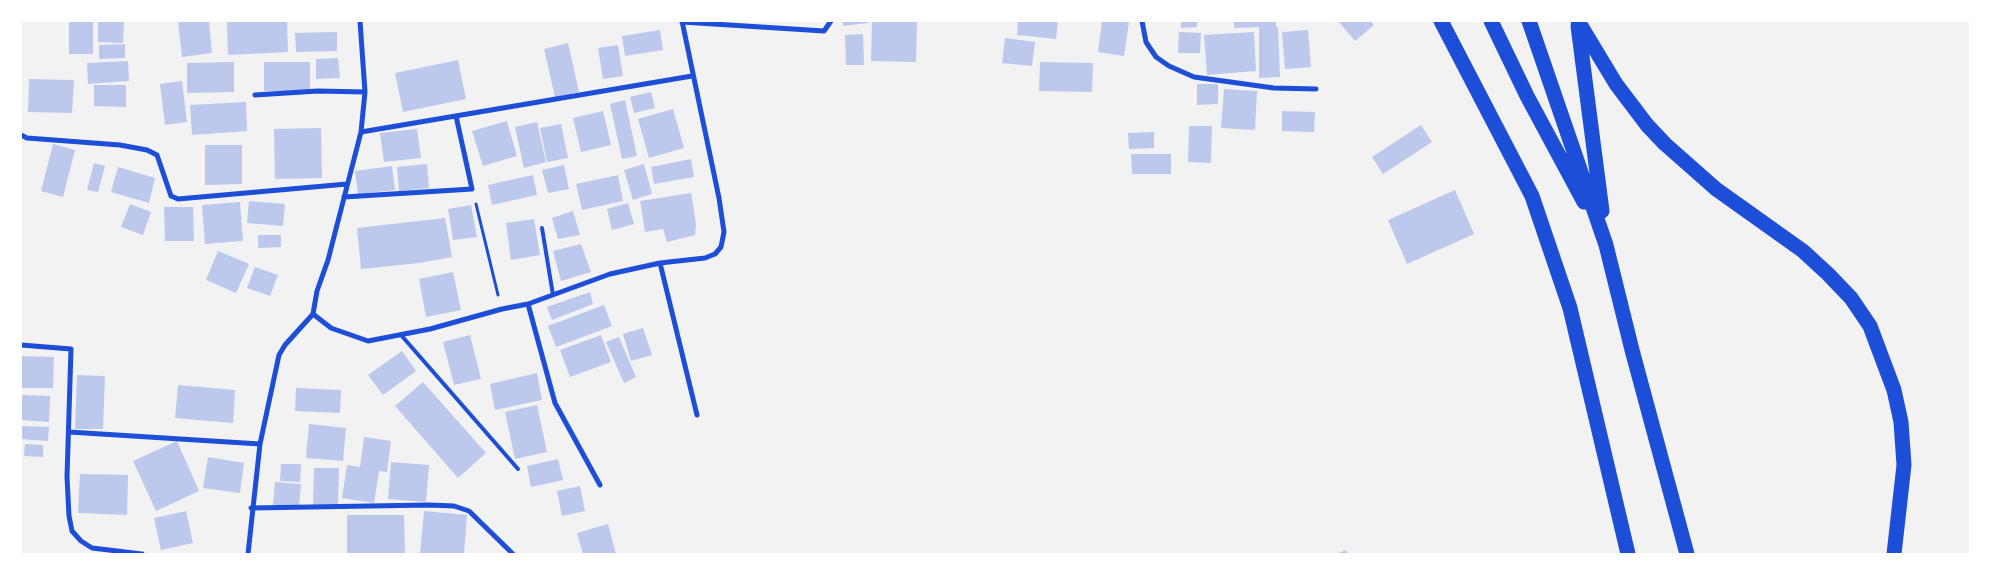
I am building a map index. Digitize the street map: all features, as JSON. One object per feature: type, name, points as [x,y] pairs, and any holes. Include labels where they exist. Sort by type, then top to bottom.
[{"type":"highway","points":[[1442,21],[1532,196],[1570,308],[1628,554]]},
{"type":"highway","points":[[1491,21],[1527,96],[1606,245]]},
{"type":"highway","points":[[1529,21],[1606,245],[1687,554]]},
{"type":"highway","points":[[1578,21],[1606,245]]},
{"type":"highway","points":[[1578,21],[1616,84],[1647,126],[1716,189],[1803,251],[1851,298],[1870,326],[1894,390],[1901,422],[1904,465],[1894,554]]},
{"type":"street","points":[[248,554],[251,508],[260,444],[280,355],[285,345],[313,314],[361,132],[365,92],[360,21]]},
{"type":"street","points":[[313,314],[331,328],[368,341],[430,329],[502,309],[528,304],[610,274],[660,263],[706,258],[715,254],[721,247],[724,232],[719,198],[682,22],[824,32],[830,21]]},
{"type":"street","points":[[1142,21],[1146,42],[1156,57],[1169,66],[1194,77],[1274,88],[1316,89]]},
{"type":"street","points":[[361,132],[692,76]]},
{"type":"street","points":[[255,95],[318,91],[365,92]]},
{"type":"street","points":[[344,198],[472,189],[456,116]]},
{"type":"street","points":[[21,135],[26,138],[120,145],[147,150],[157,155],[170,196],[178,198],[347,184]]},
{"type":"street","points":[[660,263],[698,416]]},
{"type":"street","points":[[528,304],[555,403],[600,485]]},
{"type":"street","points":[[21,345],[71,349],[67,477],[69,516],[72,531],[81,541],[92,548],[142,554]]},
{"type":"street","points":[[69,432],[260,444]]},
{"type":"street","points":[[251,508],[454,506],[470,511],[513,554]]},
{"type":"lane","points":[[542,228],[553,295]]},
{"type":"lane","points":[[401,334],[518,469]]},
{"type":"path","points":[[472,189],[502,309]]},
{"type":"building","points":[[69,21],[93,21],[93,54],[69,54]]},
{"type":"building","points":[[98,21],[124,21],[123,43],[98,42]]},
{"type":"building","points":[[178,21],[209,21],[212,53],[182,57]]},
{"type":"building","points":[[227,21],[287,21],[288,52],[228,55]]},
{"type":"building","points":[[843,21],[868,21],[868,23],[843,26]]},
{"type":"building","points":[[872,21],[917,21],[916,62],[871,61]]},
{"type":"building","points":[[1018,21],[1058,21],[1056,39],[1017,35]]},
{"type":"building","points":[[1102,21],[1129,22],[1124,56],[1098,52]]},
{"type":"building","points":[[1181,21],[1197,21],[1197,27],[1181,28]]},
{"type":"building","points":[[1234,21],[1276,21],[1276,27],[1278,27],[1280,77],[1259,78],[1259,27],[1234,28]]},
{"type":"building","points":[[1338,21],[1371,21],[1374,25],[1355,41]]},
{"type":"building","points":[[660,30],[663,50],[625,56],[622,36]]},
{"type":"building","points":[[1308,30],[1311,67],[1285,69],[1282,32]]},
{"type":"building","points":[[337,32],[337,51],[296,52],[295,33]]},
{"type":"building","points":[[1179,32],[1201,33],[1200,53],[1178,53]]},
{"type":"building","points":[[1254,32],[1256,71],[1207,75],[1204,35]]},
{"type":"building","points":[[863,34],[864,65],[846,65],[845,35]]},
{"type":"building","points":[[1005,38],[1035,42],[1032,66],[1002,63]]},
{"type":"building","points":[[568,43],[579,92],[555,97],[544,49]]},
{"type":"building","points":[[125,44],[125,58],[99,59],[99,45]]},
{"type":"building","points":[[618,45],[623,76],[603,79],[598,48]]},
{"type":"building","points":[[338,58],[340,78],[316,79],[316,59]]},
{"type":"building","points":[[458,60],[466,99],[403,112],[395,73]]},
{"type":"building","points":[[128,61],[129,81],[88,84],[87,63]]},
{"type":"building","points":[[234,62],[234,92],[187,93],[187,63]]},
{"type":"building","points":[[264,62],[310,62],[310,91],[264,91]]},
{"type":"building","points":[[1040,62],[1093,63],[1092,92],[1039,91]]},
{"type":"building","points":[[29,79],[74,80],[72,113],[28,112]]},
{"type":"building","points":[[182,81],[187,122],[165,125],[160,84]]},
{"type":"building","points":[[1197,84],[1218,84],[1218,104],[1197,105]]},
{"type":"building","points":[[94,85],[126,85],[126,107],[94,106]]},
{"type":"building","points":[[1224,89],[1257,91],[1255,130],[1221,128]]},
{"type":"building","points":[[651,92],[655,108],[634,113],[630,97]]},
{"type":"building","points":[[625,100],[637,156],[622,159],[610,104]]},
{"type":"building","points":[[246,102],[247,131],[192,135],[190,105]]},
{"type":"building","points":[[673,109],[684,148],[649,158],[638,119]]},
{"type":"building","points":[[603,111],[611,145],[581,152],[573,118]]},
{"type":"building","points":[[1282,111],[1315,112],[1314,132],[1282,131]]},
{"type":"building","points":[[507,121],[517,156],[483,166],[472,131]]},
{"type":"building","points":[[537,122],[546,162],[524,168],[515,127]]},
{"type":"building","points":[[561,124],[568,158],[547,162],[540,128]]},
{"type":"building","points":[[1421,125],[1432,142],[1383,174],[1372,157]]},
{"type":"building","points":[[1189,126],[1212,126],[1211,163],[1188,162]]},
{"type":"building","points":[[321,128],[322,178],[275,179],[274,129]]},
{"type":"building","points":[[417,129],[421,158],[384,162],[380,133]]},
{"type":"building","points":[[1154,132],[1154,148],[1129,149],[1128,133]]},
{"type":"building","points":[[53,144],[75,150],[63,197],[41,191]]},
{"type":"building","points":[[205,145],[242,145],[242,184],[205,185]]},
{"type":"building","points":[[1131,154],[1171,154],[1171,174],[1132,174]]},
{"type":"building","points":[[691,159],[694,177],[654,184],[651,167]]},
{"type":"building","points":[[94,163],[105,166],[98,192],[87,190]]},
{"type":"building","points":[[427,164],[429,188],[399,191],[397,167]]},
{"type":"building","points":[[644,164],[652,194],[633,200],[624,170]]},
{"type":"building","points":[[564,165],[569,189],[548,193],[542,170]]},
{"type":"building","points":[[392,166],[395,190],[358,194],[355,171]]},
{"type":"building","points":[[118,167],[155,178],[149,203],[111,192]]},
{"type":"building","points":[[533,175],[537,195],[492,205],[488,185]]},
{"type":"building","points":[[618,175],[623,201],[582,210],[576,184]]},
{"type":"building","points":[[1455,190],[1474,234],[1407,264],[1388,220]]},
{"type":"building","points":[[691,193],[696,224],[695,235],[667,242],[663,229],[645,232],[640,201]]},
{"type":"building","points":[[249,201],[285,204],[283,226],[247,223]]},
{"type":"building","points":[[240,202],[243,241],[205,244],[202,205]]},
{"type":"building","points":[[628,203],[634,224],[612,230],[607,209]]},
{"type":"building","points":[[130,204],[151,212],[143,235],[121,227]]},
{"type":"building","points":[[471,205],[477,237],[453,240],[448,209]]},
{"type":"building","points":[[164,207],[193,207],[194,241],[165,241]]},
{"type":"building","points":[[573,211],[580,235],[558,239],[552,218]]},
{"type":"building","points":[[445,218],[452,257],[419,263],[361,269],[357,228]]},
{"type":"building","points":[[534,219],[540,255],[511,260],[506,223]]},
{"type":"building","points":[[258,235],[281,235],[281,247],[258,248]]},
{"type":"building","points":[[581,244],[591,272],[561,281],[553,251]]},
{"type":"building","points":[[218,251],[249,264],[236,293],[206,280]]},
{"type":"building","points":[[255,267],[278,275],[270,296],[247,288]]},
{"type":"building","points":[[453,272],[461,310],[426,317],[419,279]]},
{"type":"building","points":[[590,292],[593,304],[552,320],[547,307]]},
{"type":"building","points":[[604,305],[612,326],[556,347],[548,326]]},
{"type":"building","points":[[643,328],[652,355],[631,361],[623,334]]},
{"type":"building","points":[[470,335],[481,379],[454,385],[443,342]]},
{"type":"building","points":[[601,335],[611,362],[570,377],[560,350]]},
{"type":"building","points":[[619,337],[636,377],[624,383],[606,342]]},
{"type":"building","points":[[402,351],[416,371],[383,395],[368,375]]},
{"type":"building","points":[[21,356],[54,357],[53,388],[21,388]]},
{"type":"building","points":[[537,373],[542,400],[495,410],[490,384]]},
{"type":"building","points":[[77,375],[105,376],[103,429],[75,429]]},
{"type":"building","points":[[423,382],[486,453],[458,478],[395,406]]},
{"type":"building","points":[[178,385],[235,390],[233,423],[175,418]]},
{"type":"building","points":[[296,388],[341,390],[340,413],[295,411]]},
{"type":"building","points":[[21,395],[50,396],[49,422],[21,420]]},
{"type":"building","points":[[537,405],[547,452],[515,459],[505,412]]},
{"type":"building","points":[[309,424],[346,428],[343,461],[306,458]]},
{"type":"building","points":[[21,426],[49,427],[48,441],[21,439]]},
{"type":"building","points":[[364,437],[391,441],[387,472],[379,471],[374,503],[342,498],[347,465],[360,467]]},
{"type":"building","points":[[177,441],[199,491],[156,511],[133,461]]},
{"type":"building","points":[[25,444],[43,445],[43,457],[24,456]]},
{"type":"building","points":[[208,457],[244,463],[240,493],[203,488]]},
{"type":"building","points":[[558,459],[563,480],[531,487],[527,466]]},
{"type":"building","points":[[391,462],[429,465],[426,502],[388,499]]},
{"type":"building","points":[[281,464],[301,464],[300,482],[280,481]]},
{"type":"building","points":[[314,468],[339,468],[338,505],[313,505]]},
{"type":"building","points":[[80,474],[128,475],[127,515],[78,513]]},
{"type":"building","points":[[275,482],[301,484],[299,507],[273,505]]},
{"type":"building","points":[[580,486],[585,511],[562,516],[557,491]]},
{"type":"building","points":[[186,511],[193,543],[161,550],[154,518]]},
{"type":"building","points":[[424,511],[467,515],[464,554],[420,554]]},
{"type":"building","points":[[347,515],[404,515],[405,554],[347,554]]},
{"type":"building","points":[[608,524],[616,554],[583,554],[577,533]]},
{"type":"building","points":[[1346,550],[1348,554],[1336,554]]}]
